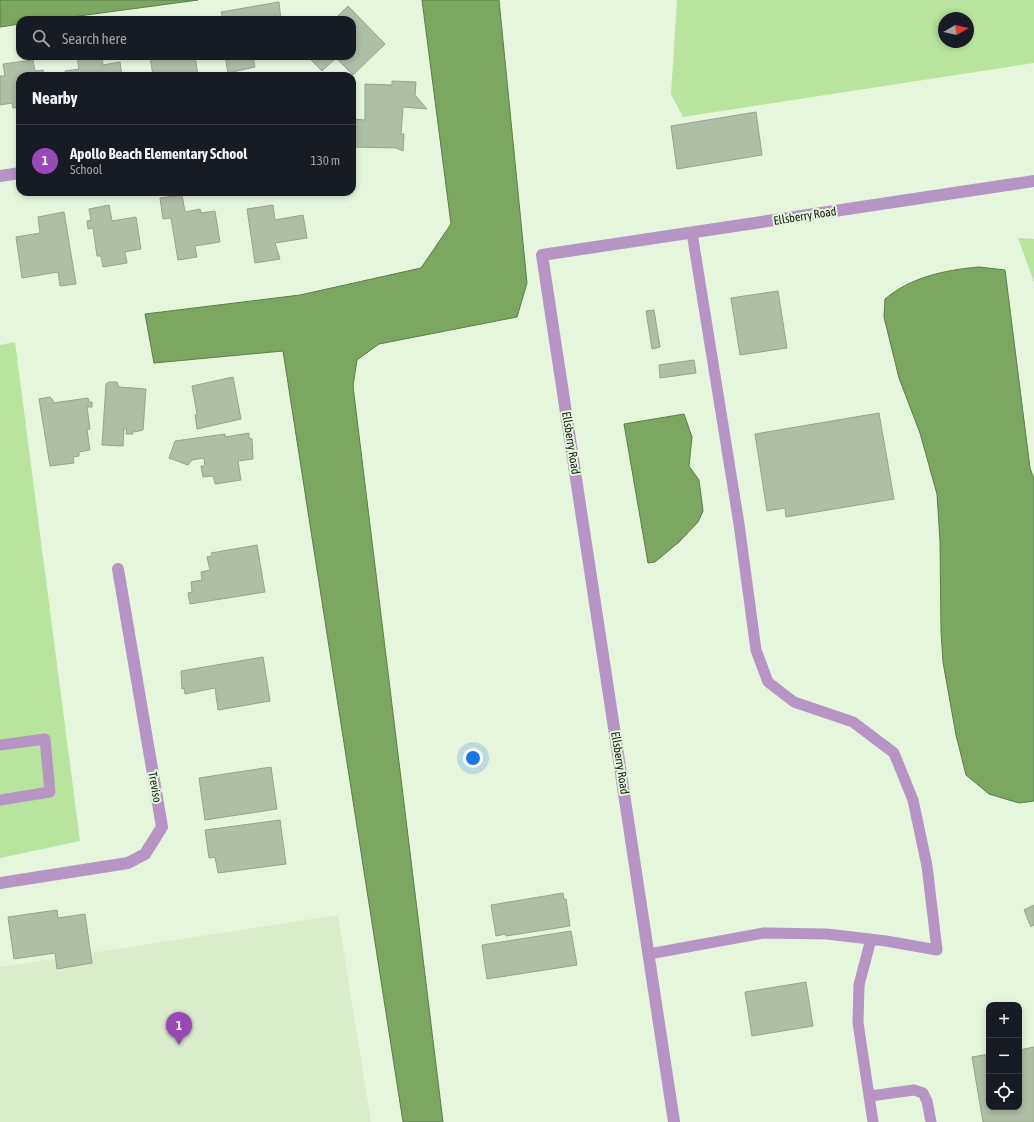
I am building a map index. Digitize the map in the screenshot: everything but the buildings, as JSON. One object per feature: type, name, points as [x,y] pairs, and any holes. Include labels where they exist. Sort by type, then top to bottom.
[{"type":"street","points":[[0,176],[16,174]]},
{"type":"street","name":"Ellsberry Road","points":[[674,1122],[542,255],[1034,181]]},
{"type":"street","name":"Treviso","points":[[0,884],[128,863],[145,854],[162,827],[118,569]]},
{"type":"lane","points":[[649,954],[764,934],[827,934],[871,939],[937,950],[927,866],[913,800],[894,753],[853,722],[794,702],[768,682],[756,650],[738,516],[692,233]]},
{"type":"lane","points":[[0,745],[45,739],[50,792],[0,800]]},
{"type":"lane","points":[[871,939],[859,985],[858,1023],[873,1122]]},
{"type":"lane","points":[[870,1096],[914,1090],[923,1093],[927,1101],[931,1122]]},
{"type":"shaded area","points":[[0,0],[198,0],[79,16],[16,16],[16,25],[0,27]]},
{"type":"shaded area","points":[[422,0],[499,0],[527,283],[517,317],[379,344],[357,360],[353,386],[443,1122],[403,1122],[283,351],[154,363],[145,314],[300,295],[421,268],[451,224]]},
{"type":"shaded area","points":[[677,0],[1034,0],[1034,63],[683,117],[671,94]]},
{"type":"shaded area","points":[[1018,238],[1034,239],[1034,282]]},
{"type":"shaded area","points":[[979,267],[1005,270],[1030,468],[1034,479],[1034,801],[1019,803],[989,794],[966,775],[956,735],[943,662],[941,631],[940,541],[937,494],[920,433],[899,378],[884,317],[885,299],[906,285],[941,273]]},
{"type":"shaded area","points":[[15,342],[80,841],[0,858],[0,345]]},
{"type":"shaded area","points":[[684,414],[692,437],[689,466],[699,480],[703,511],[698,522],[679,542],[655,562],[648,563],[624,424]]},
{"type":"shaded area","points":[[338,915],[371,1122],[0,1122],[0,967]]},
{"type":"place","name":"Apollo Beach Elementary School","points":[[179,1045]]}]
